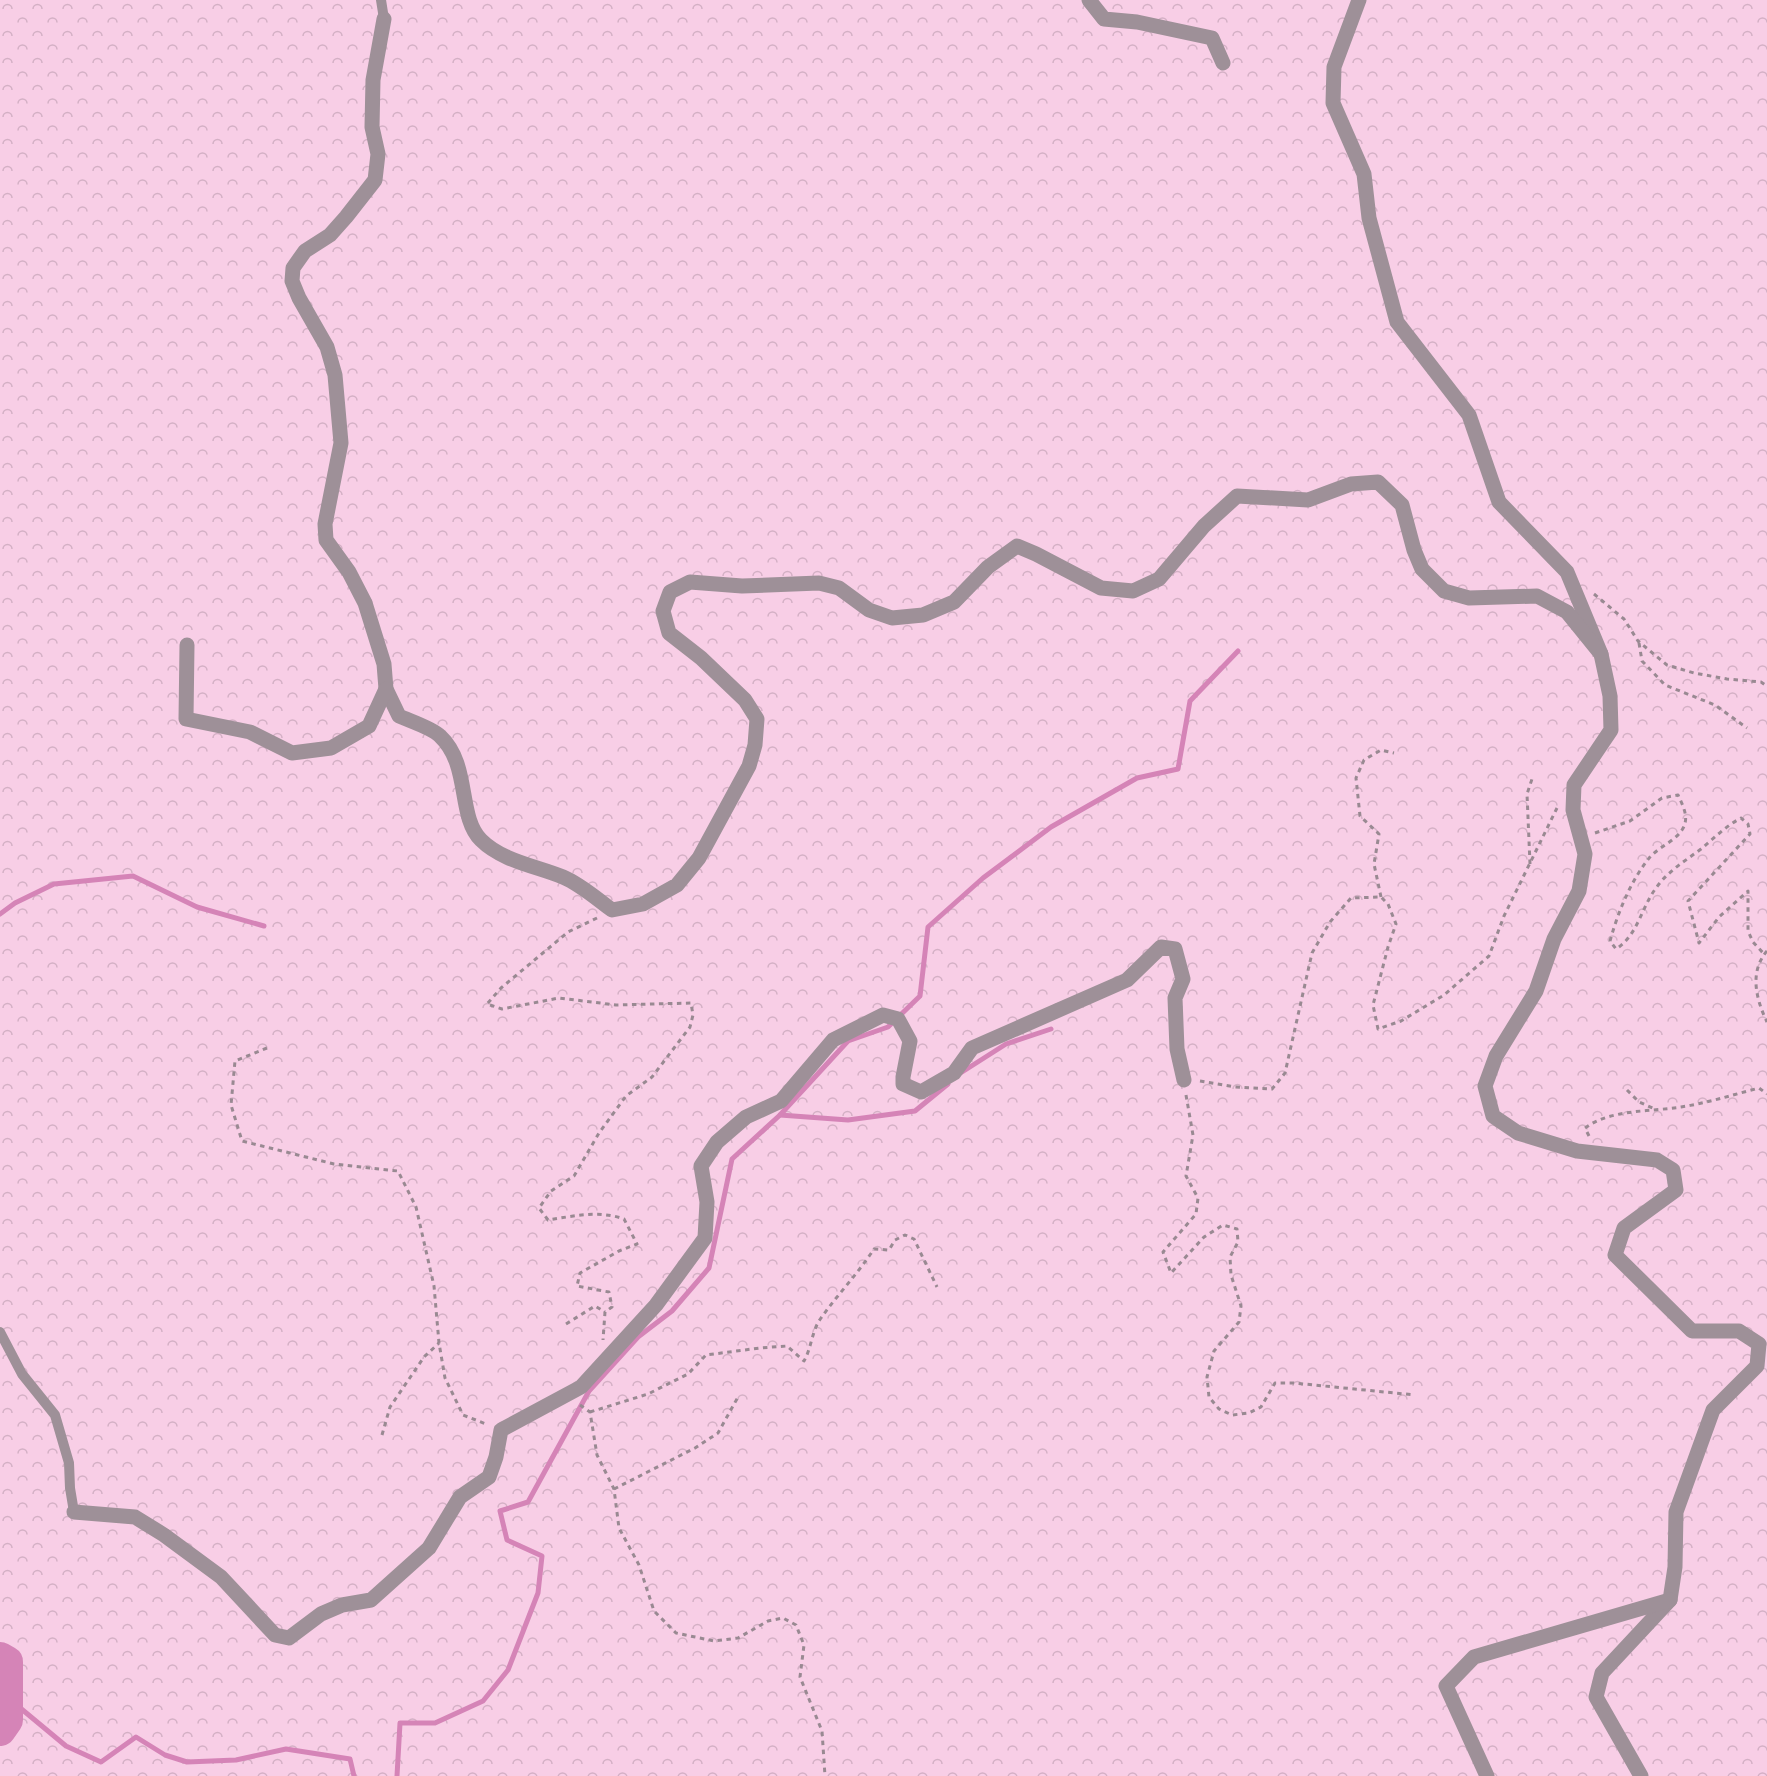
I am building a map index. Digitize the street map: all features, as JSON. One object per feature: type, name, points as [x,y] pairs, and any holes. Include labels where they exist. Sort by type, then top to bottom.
[{"type":"street","points":[[1089,0],[1104,19],[1137,22],[1212,38],[1223,63]]},
{"type":"street","points":[[1359,0],[1334,67],[1333,103],[1364,174],[1369,218],[1397,322],[1469,415],[1499,502],[1567,572],[1601,654],[1610,696],[1611,730],[1574,785],[1574,810],[1585,854],[1578,891],[1554,939],[1536,991],[1496,1056],[1485,1086],[1493,1116],[1518,1132],[1577,1151],[1657,1160],[1673,1170],[1676,1190],[1624,1228],[1615,1255],[1692,1331],[1739,1331],[1759,1344],[1756,1366],[1713,1410],[1676,1512],[1675,1567],[1670,1600],[1602,1673],[1596,1697],[1641,1776]]},
{"type":"street","points":[[384,19],[373,81],[372,128],[378,154],[375,180],[330,235],[305,251],[293,268],[292,281],[327,347],[335,375],[341,443],[325,524],[326,540],[350,572],[365,603],[384,664],[386,688],[399,716],[439,734],[453,753],[462,776],[469,818],[478,838],[493,851],[566,878],[612,910],[643,904],[677,885],[699,858],[749,766],[757,719],[745,700],[701,658],[669,633],[663,610],[670,592],[690,582],[742,586],[819,583],[839,588],[869,610],[892,618],[923,615],[954,602],[988,567],[1017,546],[1101,588],[1134,591],[1159,579],[1204,526],[1237,496],[1308,500],[1351,484],[1378,482],[1402,505],[1413,550],[1422,569],[1444,591],[1469,598],[1537,596],[1567,612],[1601,654]]},
{"type":"street","points":[[187,645],[186,719],[250,732],[292,753],[331,748],[369,726],[386,688]]},
{"type":"street","points":[[74,1512],[135,1517],[173,1541],[221,1577],[275,1635],[290,1638],[321,1614],[342,1605],[371,1600],[429,1548],[460,1497],[489,1477],[501,1430],[581,1387],[600,1368],[656,1305],[705,1238],[707,1202],[701,1166],[717,1142],[746,1117],[781,1101],[833,1040],[884,1014],[898,1019],[910,1041],[903,1084],[921,1092],[954,1073],[972,1048],[1127,980],[1161,947],[1175,950],[1183,978],[1175,998],[1177,1049],[1184,1080]]},
{"type":"street","points":[[1487,1776],[1446,1686],[1474,1657],[1670,1600]]},
{"type":"lane","points":[[381,0],[384,19]]},
{"type":"lane","points":[[0,1332],[22,1374],[55,1415],[69,1463],[74,1512]]},
{"type":"path","points":[[1591,592],[1624,619],[1638,641],[1667,665],[1727,680],[1761,682],[1767,686]]},
{"type":"path","points":[[1638,641],[1642,660],[1665,685],[1715,705],[1747,728]]},
{"type":"path","points":[[1394,753],[1381,750],[1364,760],[1356,778],[1360,816],[1379,834],[1374,864],[1381,897],[1388,904],[1396,924],[1373,1005],[1378,1029],[1401,1021],[1444,995],[1489,956],[1504,916],[1553,813],[1574,785]]},
{"type":"path","points":[[1530,865],[1527,794],[1533,776]]},
{"type":"path","points":[[1579,832],[1593,834],[1630,821],[1662,798],[1678,795],[1686,814],[1683,830],[1651,856],[1630,888],[1610,941],[1616,949],[1625,943],[1654,890],[1684,859],[1741,818],[1748,824],[1750,834],[1688,901],[1699,943],[1719,917],[1748,891],[1748,931],[1753,942],[1766,952],[1756,971],[1755,981],[1761,1009],[1767,1022]]},
{"type":"path","points":[[1381,897],[1351,898],[1330,922],[1312,953],[1285,1073],[1272,1089],[1184,1080],[1193,1135],[1186,1176],[1198,1198],[1196,1214],[1163,1252],[1171,1273],[1204,1237],[1223,1225],[1237,1229],[1238,1242],[1230,1257],[1231,1275],[1241,1306],[1239,1322],[1214,1351],[1207,1377],[1209,1397],[1219,1409],[1232,1415],[1249,1413],[1261,1407],[1275,1383],[1415,1395]]},
{"type":"path","points":[[600,1368],[605,1312],[612,1307],[609,1292],[576,1286],[580,1274],[619,1251],[637,1244],[624,1219],[609,1214],[584,1214],[548,1220],[539,1208],[551,1191],[574,1176],[599,1133],[626,1096],[652,1077],[690,1027],[693,1015],[691,1004],[616,1005],[559,998],[502,1009],[487,1004],[501,988],[568,932],[612,910]]},
{"type":"path","points":[[267,1048],[235,1061],[231,1105],[242,1141],[334,1164],[398,1171],[416,1207],[434,1286],[439,1343],[445,1378],[463,1414],[501,1430]]},
{"type":"path","points":[[1590,1138],[1585,1128],[1594,1121],[1609,1116],[1725,1098],[1758,1088],[1767,1094]]},
{"type":"path","points":[[1628,1090],[1639,1102],[1657,1110]]},
{"type":"path","points":[[590,1412],[648,1394],[688,1374],[706,1356],[787,1346],[804,1361],[810,1351],[817,1324],[859,1273],[874,1249],[889,1250],[895,1240],[905,1235],[914,1239],[937,1287]]},
{"type":"path","points":[[566,1324],[595,1306],[605,1312]]},
{"type":"path","points":[[382,1435],[390,1407],[424,1358],[439,1343]]},
{"type":"path","points":[[566,1396],[590,1412],[597,1455],[614,1489],[619,1528],[639,1565],[654,1611],[676,1633],[714,1641],[738,1638],[768,1621],[783,1618],[796,1625],[804,1646],[801,1677],[822,1731],[825,1776]]},
{"type":"path","points":[[614,1489],[695,1448],[718,1433],[738,1397]]},
{"type":"green space","points":[[0,0],[1767,0],[1767,1776],[0,1776]]},
{"type":"waterway","points":[[397,1776],[400,1723],[435,1723],[483,1701],[508,1670],[538,1593],[542,1556],[507,1540],[500,1511],[528,1502],[589,1391],[638,1337],[672,1311],[709,1268],[732,1159],[780,1115],[848,1041],[888,1027],[920,996],[928,927],[983,878],[1051,827],[1137,778],[1178,769],[1190,701],[1238,651]]},
{"type":"waterway","points":[[0,914],[15,903],[54,884],[133,876],[197,907],[264,926]]},
{"type":"waterway","points":[[962,1072],[1006,1044],[1051,1029]]},
{"type":"waterway","points":[[780,1115],[848,1120],[915,1111],[948,1084]]},
{"type":"waterway","points":[[0,1658],[7,1662],[7,1720],[0,1730]]},
{"type":"waterway","points":[[7,1697],[66,1746],[101,1762],[136,1737],[165,1755],[187,1762],[236,1760],[286,1749],[350,1759],[354,1776]]}]
